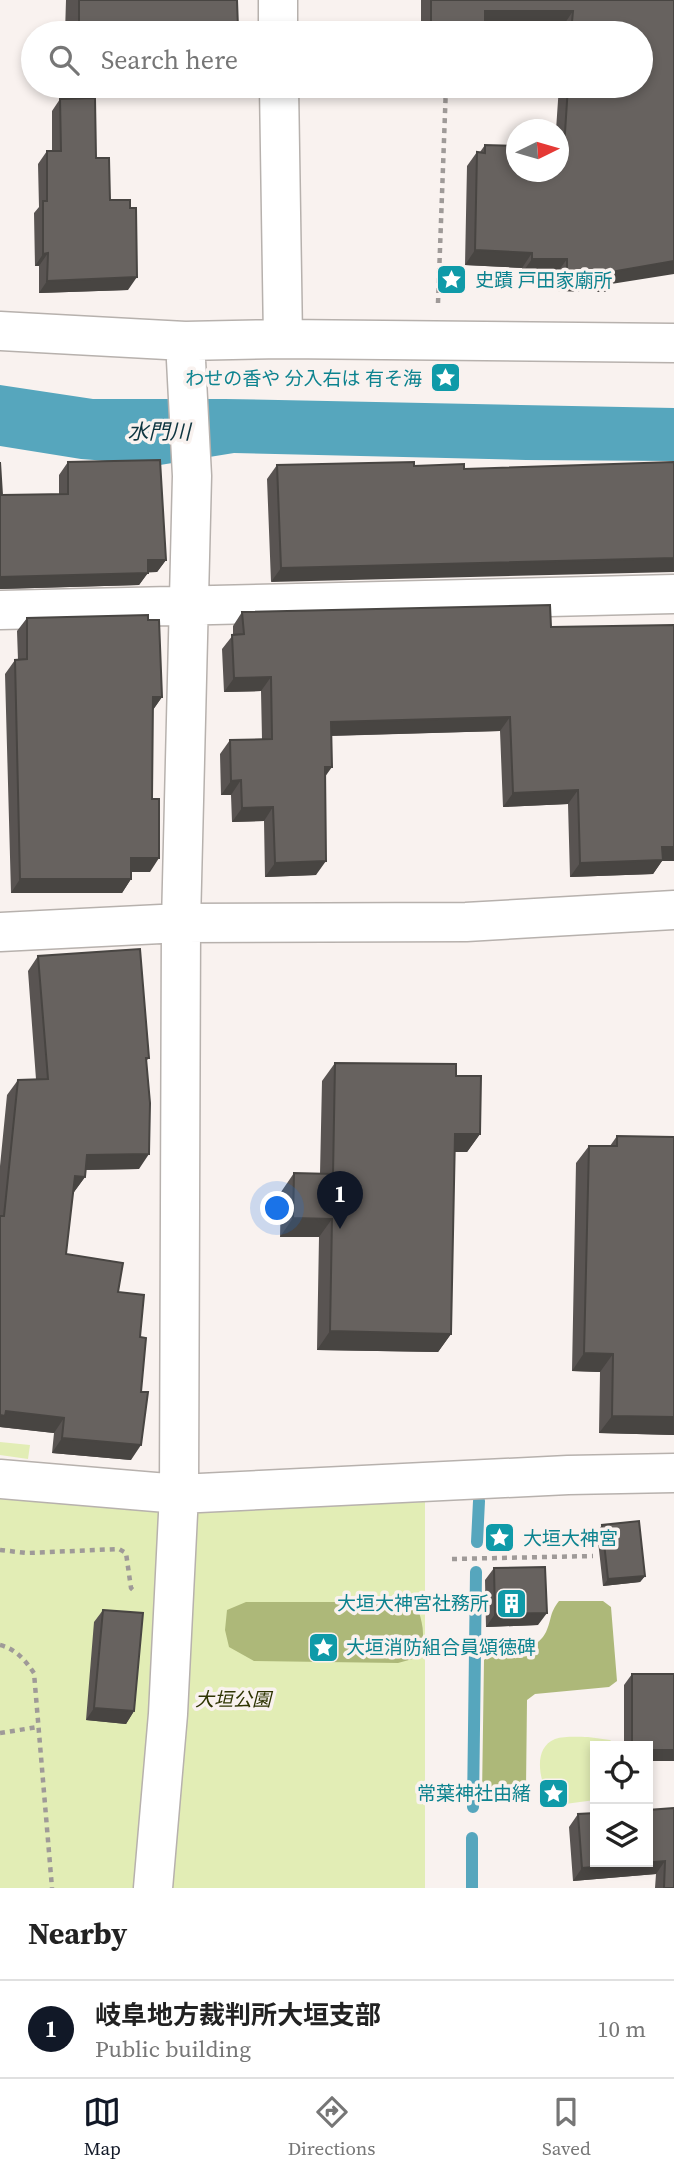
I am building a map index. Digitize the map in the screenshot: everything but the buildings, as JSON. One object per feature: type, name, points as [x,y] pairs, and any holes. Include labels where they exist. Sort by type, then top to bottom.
[{"type":"street","points":[[278,0],[278,21]]},
{"type":"street","points":[[279,98],[282,339]]},
{"type":"street","points":[[0,331],[185,341],[282,339],[674,343]]},
{"type":"street","points":[[153,1888],[168,1714],[179,1494],[181,923],[192,476],[185,341]]},
{"type":"street","points":[[0,610],[674,594]]},
{"type":"street","points":[[0,932],[181,923],[466,922],[674,910]]},
{"type":"street","points":[[0,1479],[179,1494],[568,1475],[674,1473]]},
{"type":"path","points":[[437,342],[446,98]]},
{"type":"path","points":[[0,1550],[27,1553],[120,1549],[126,1553],[131,1588],[137,1593],[175,1598]]},
{"type":"path","points":[[452,1559],[593,1556]]},
{"type":"path","points":[[0,1645],[8,1647],[25,1660],[34,1673],[52,1888]]},
{"type":"path","points":[[0,1733],[38,1727]]},
{"type":"green space","points":[[0,1442],[30,1445],[28,1459],[0,1455]]},
{"type":"green space","name":"大垣公園","points":[[0,1497],[168,1513],[425,1502],[425,1888],[0,1888]]},
{"type":"green space","points":[[559,1601],[603,1601],[611,1607],[617,1681],[609,1687],[535,1694],[527,1700],[526,1789],[511,1800],[493,1801],[482,1795],[484,1660],[491,1653],[522,1650],[536,1644],[546,1632]]},
{"type":"green space","points":[[246,1602],[403,1602],[418,1609],[423,1640],[416,1658],[398,1663],[254,1661],[229,1647],[225,1630],[227,1610]]},
{"type":"green space","points":[[567,1737],[611,1741],[590,1741],[590,1801],[553,1803],[545,1788],[540,1769],[542,1751],[555,1739]]},
{"type":"water","name":"水門川","points":[[0,385],[93,399],[674,408],[674,461],[234,453],[160,465],[81,459],[0,446]]},
{"type":"waterway","points":[[477,1542],[479,1501]]},
{"type":"waterway","points":[[473,1807],[476,1572]]},
{"type":"waterway","points":[[472,1838],[472,1888]]},
{"type":"place","name":"史蹟 戸田家廟所","points":[[452,280]]},
{"type":"place","name":"わせの香や 分入右は 有そ海","points":[[445,378]]},
{"type":"place","name":"岐阜地方裁判所大垣支部","points":[[340,1229]]},
{"type":"place","name":"大垣大神宮","points":[[500,1538]]},
{"type":"place","name":"大垣大神宮社務所","points":[[512,1603]]},
{"type":"place","name":"大垣消防組合員頌徳碑","points":[[323,1647]]},
{"type":"place","name":"常葉神社由緒","points":[[554,1793]]}]
